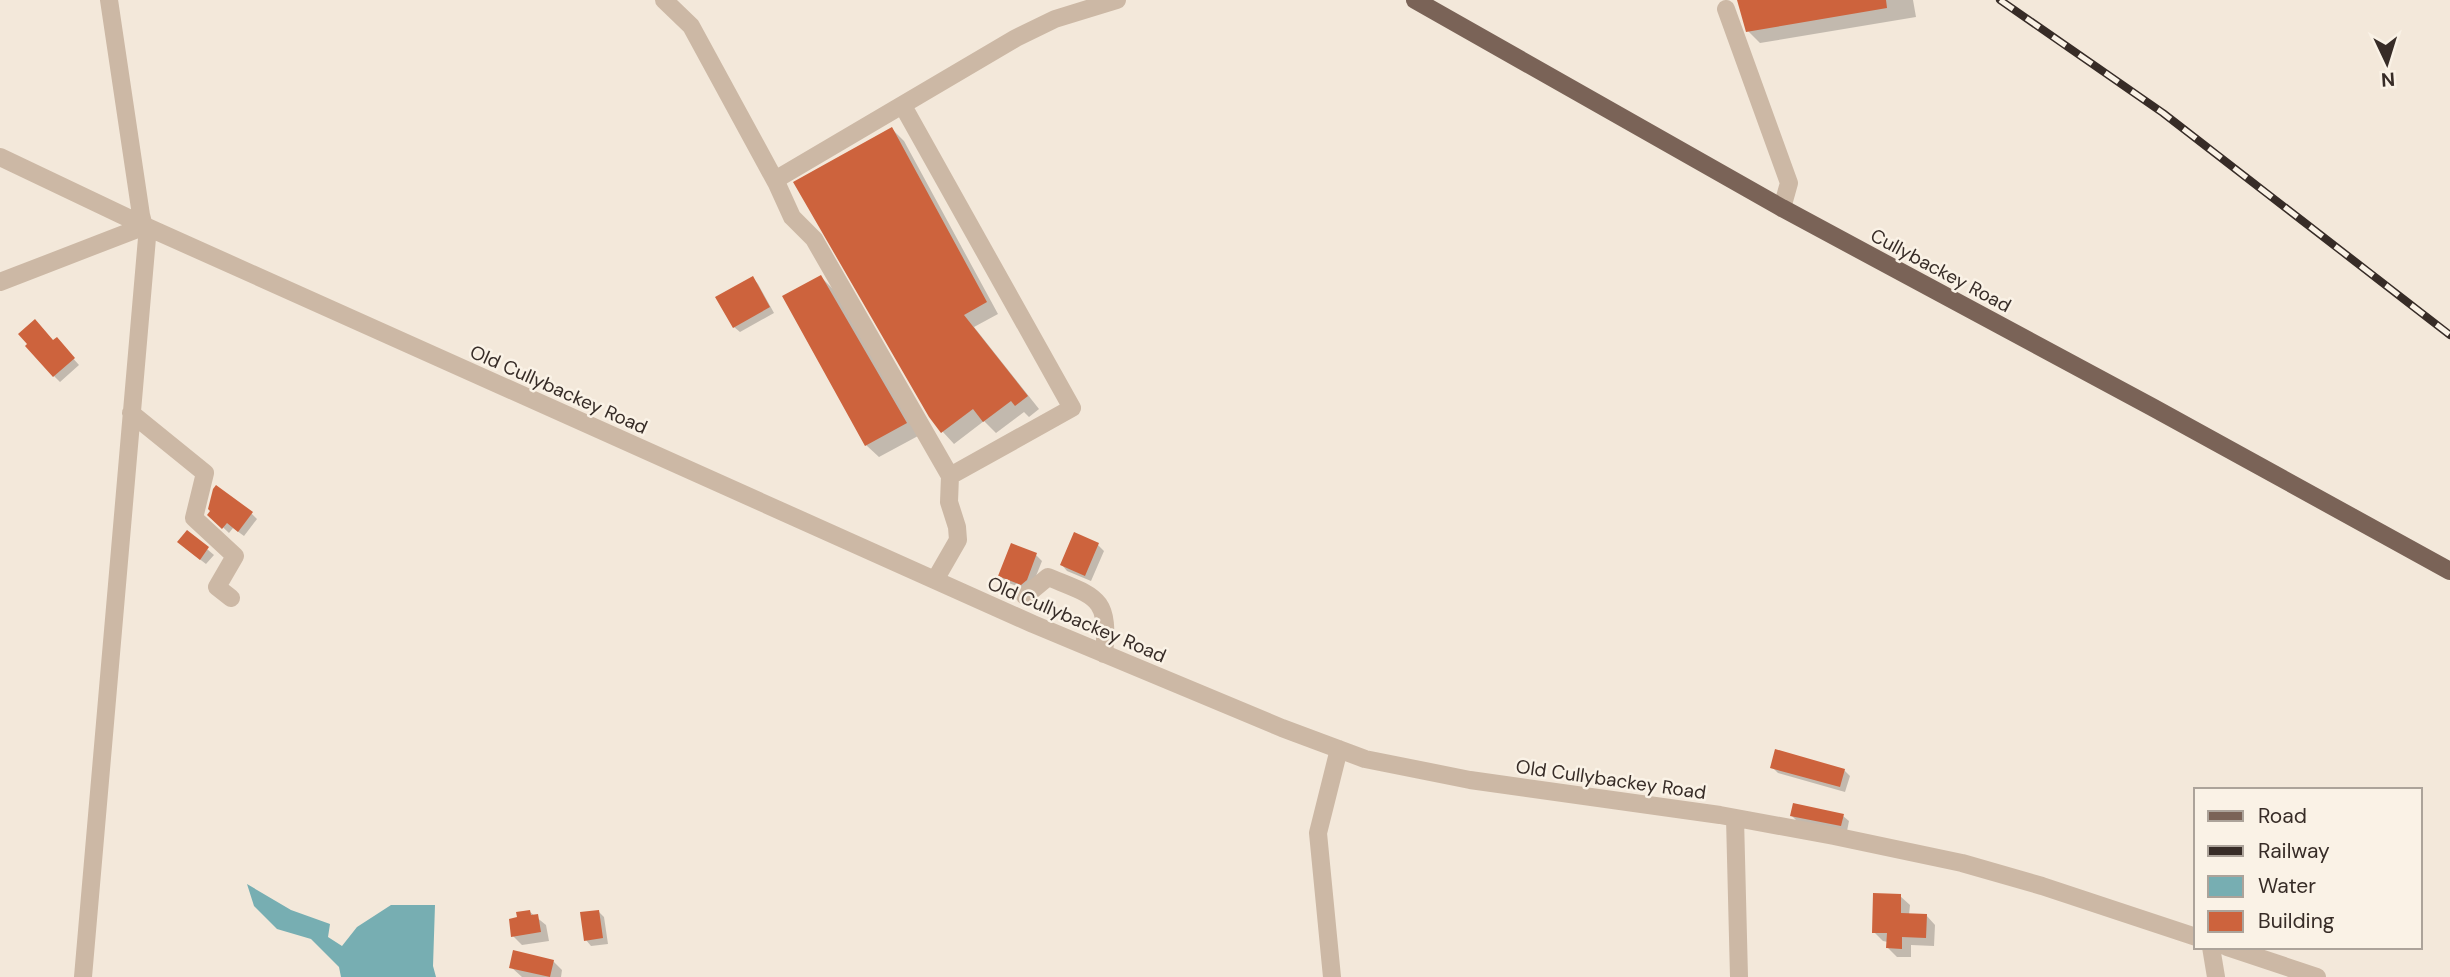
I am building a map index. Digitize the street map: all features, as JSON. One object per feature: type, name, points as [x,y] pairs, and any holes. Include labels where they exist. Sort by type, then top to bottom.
[{"type":"main road","name":"Cullybackey Road","points":[[1415,0],[1782,208],[2450,571]]},
{"type":"street","points":[[83,977],[147,239],[141,215],[109,0]]},
{"type":"street","points":[[664,0],[691,26],[777,184],[792,217],[814,239],[950,476],[949,502],[958,540],[935,580]]},
{"type":"street","points":[[777,184],[780,177],[1016,38],[1055,19],[1117,0]]},
{"type":"street","points":[[1726,9],[1788,183],[1782,208]]},
{"type":"street","points":[[903,106],[1072,408],[950,476]]},
{"type":"street","name":"Old Cullybackey Road","points":[[0,157],[145,226],[935,580],[1104,654],[1282,728],[1365,759],[1470,780],[1735,818],[1962,863],[2042,886],[2194,936]]},
{"type":"street","points":[[0,282],[145,226]]},
{"type":"street","points":[[131,413],[205,473],[194,518],[236,556],[217,587],[231,598]]},
{"type":"street","points":[[1025,596],[1048,577],[1088,593],[1101,605],[1106,620],[1104,654]]},
{"type":"street","points":[[1332,977],[1318,833],[1339,749]]},
{"type":"street","points":[[1735,818],[1739,977]]},
{"type":"street","points":[[2211,949],[2216,977]]},
{"type":"street","points":[[2233,949],[2316,977]]},
{"type":"water","points":[[247,884],[291,910],[330,924],[328,937],[342,946],[357,927],[391,905],[435,905],[433,966],[436,977],[341,977],[339,967],[311,939],[277,929],[254,906]]},
{"type":"building","points":[[1737,0],[1886,0],[1887,8],[1746,32]]},
{"type":"building","points":[[892,127],[987,302],[964,315],[1028,396],[1015,406],[1011,401],[983,422],[973,409],[941,433],[929,417],[793,182]]},
{"type":"building","points":[[821,275],[907,423],[865,446],[782,296]]},
{"type":"building","points":[[753,276],[770,307],[733,328],[715,297]]},
{"type":"building","points":[[35,319],[53,340],[57,337],[75,358],[53,377],[25,346],[27,344],[18,334]]},
{"type":"building","points":[[216,485],[253,512],[238,532],[227,523],[222,529],[207,515]]},
{"type":"building","points":[[187,530],[209,547],[200,560],[177,542]]},
{"type":"building","points":[[1074,532],[1099,543],[1085,576],[1060,565]]},
{"type":"building","points":[[1011,543],[1037,553],[1027,580],[1021,585],[998,576]]},
{"type":"building","points":[[1775,749],[1845,769],[1840,787],[1770,768]]},
{"type":"building","points":[[1793,803],[1844,814],[1841,826],[1790,816]]},
{"type":"building","points":[[1873,893],[1901,894],[1901,913],[1927,914],[1926,938],[1902,937],[1902,949],[1886,948],[1887,933],[1872,933]]},
{"type":"building","points":[[530,910],[531,915],[538,914],[541,932],[511,937],[509,919],[517,917],[516,912]]},
{"type":"building","points":[[599,910],[603,938],[584,941],[580,912]]},
{"type":"building","points":[[513,950],[554,960],[550,977],[509,968]]},
{"type":"railway","points":[[2000,0],[2163,113],[2450,335]]}]
